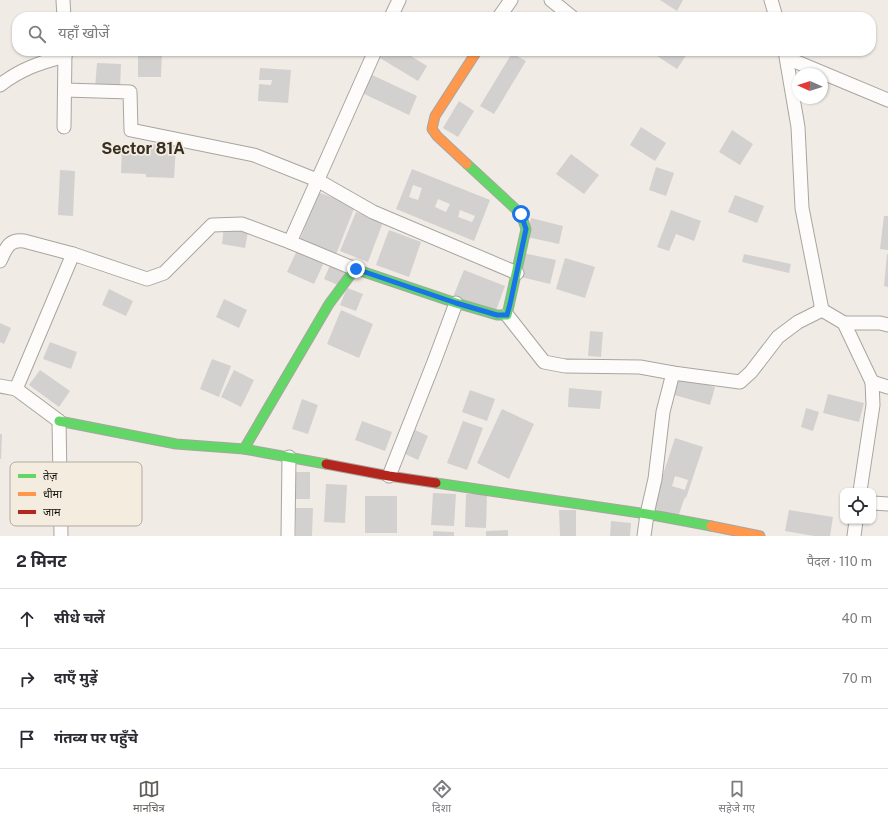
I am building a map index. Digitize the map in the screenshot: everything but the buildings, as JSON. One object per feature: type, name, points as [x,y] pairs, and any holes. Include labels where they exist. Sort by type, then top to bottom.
[{"type":"street","points":[[63,0],[64,12]]},
{"type":"street","points":[[393,12],[399,0]]},
{"type":"street","points":[[503,12],[511,0]]},
{"type":"street","points":[[551,0],[566,12]]},
{"type":"street","points":[[771,0],[775,12]]},
{"type":"street","points":[[0,85],[13,76],[40,63],[59,56]]},
{"type":"street","points":[[64,127],[65,56]]},
{"type":"street","points":[[290,242],[373,56]]},
{"type":"street","points":[[474,56],[434,116],[432,129],[437,136],[521,214],[526,229],[507,315]]},
{"type":"street","points":[[786,56],[798,127],[802,208],[822,310]]},
{"type":"street","points":[[790,56],[888,100]]},
{"type":"street","points":[[65,90],[130,92],[131,130],[254,154],[317,180],[373,212],[517,273]]},
{"type":"street","points":[[0,261],[8,245],[16,240],[73,254],[147,279],[164,273],[212,225],[242,224],[356,269],[456,303],[497,315],[507,315]]},
{"type":"street","points":[[16,389],[73,254]]},
{"type":"street","points":[[244,449],[330,304],[356,269]]},
{"type":"street","points":[[389,476],[456,303]]},
{"type":"street","points":[[507,315],[544,362],[565,366],[640,367],[740,382],[752,372],[778,337],[798,322],[822,310]]},
{"type":"street","points":[[822,310],[844,322],[880,322],[888,325]]},
{"type":"street","points":[[844,322],[872,382],[872,405],[860,488]]},
{"type":"street","points":[[644,536],[647,514],[655,479],[663,412],[673,373]]},
{"type":"street","points":[[872,382],[888,386]]},
{"type":"street","points":[[0,386],[16,389],[59,421],[176,444],[244,449],[389,476],[647,514],[760,536]]},
{"type":"street","points":[[59,421],[60,462]]},
{"type":"street","points":[[288,536],[289,457]]},
{"type":"street","points":[[876,503],[888,504]]},
{"type":"street","points":[[854,536],[856,524]]},
{"type":"street","points":[[62,526],[62,536]]},
{"type":"traffic: fast","points":[[244,449],[329,304],[355,269],[456,303],[497,315],[507,315],[526,229],[521,214],[467,164]]},
{"type":"traffic: fast","points":[[59,421],[176,444],[244,449],[326,464]]},
{"type":"traffic: fast","points":[[436,483],[647,514],[711,526]]},
{"type":"traffic: slow","points":[[467,164],[437,136],[432,129],[435,116],[474,56]]},
{"type":"traffic: slow","points":[[711,526],[760,536]]},
{"type":"traffic: jam","points":[[326,464],[436,483]]},
{"type":"district","name":"Sector 81A","points":[[143,148]]},
{"type":"route","points":[[356,269],[456,303],[497,315],[507,315],[526,229],[521,214]]}]
